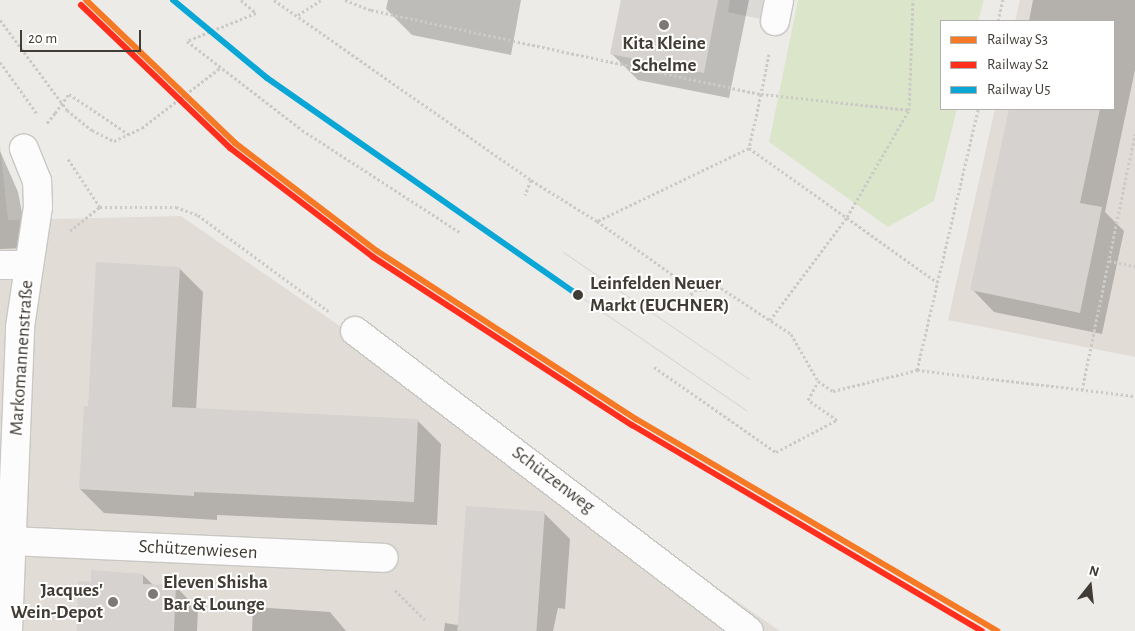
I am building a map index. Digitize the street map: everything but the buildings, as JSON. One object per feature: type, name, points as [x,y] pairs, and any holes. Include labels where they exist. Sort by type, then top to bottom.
[{"type":"street","name":"Markomannenstraße","points":[[8,631],[20,327],[38,207],[38,182],[24,148]]},
{"type":"street","points":[[0,265],[28,265]]},
{"type":"street","name":"Schützenweg","points":[[355,331],[749,631]]},
{"type":"street","name":"Schützenwiesen","points":[[12,541],[384,558]]},
{"type":"path","points":[[241,0],[256,12],[187,41],[310,135],[461,233]]},
{"type":"path","points":[[274,0],[531,180],[597,221],[694,290],[721,288],[791,334],[818,382],[833,391],[917,370],[1135,396]]},
{"type":"path","points":[[298,15],[321,0]]},
{"type":"path","points":[[345,0],[371,10],[761,94],[910,110]]},
{"type":"path","points":[[770,320],[847,217],[910,110],[913,0]]},
{"type":"path","points":[[998,20],[1003,0]]},
{"type":"path","points":[[749,148],[777,11]]},
{"type":"path","points":[[0,20],[67,110],[92,130],[114,141],[130,135],[198,88],[220,68]]},
{"type":"path","points":[[0,62],[46,126],[69,94],[130,135]]},
{"type":"path","points":[[917,370],[978,110]]},
{"type":"path","points":[[1082,390],[1135,133]]},
{"type":"path","points":[[749,148],[937,282]]},
{"type":"path","points":[[597,221],[749,148]]},
{"type":"path","points":[[62,150],[100,206],[176,207],[198,215],[355,331]]},
{"type":"path","points":[[524,196],[531,180]]},
{"type":"path","points":[[1108,260],[1135,266]]},
{"type":"path","points":[[685,303],[694,290]]},
{"type":"path","points":[[654,367],[776,452],[836,420],[808,400],[818,382]]},
{"type":"shaded area","points":[[730,0],[764,0],[760,19],[728,12]]},
{"type":"shaded area","points":[[1020,0],[1135,0],[1135,357],[948,320],[995,110],[1115,110],[1115,20],[1015,20]]},
{"type":"shaded area","points":[[0,145],[8,220],[181,216],[780,631],[0,631]]},
{"type":"green space","points":[[798,0],[984,0],[978,20],[940,20],[940,110],[957,110],[934,201],[888,227],[769,142]]},
{"type":"tram line","points":[[563,252],[749,379]]},
{"type":"tram line","points":[[578,295],[746,410]]},
{"type":"rail line","name":"S3","points":[[86,0],[235,143],[377,251],[636,419],[997,631]]},
{"type":"rail line","name":"U5","points":[[173,0],[267,78],[578,295]]},
{"type":"rail line","name":"S2","points":[[81,5],[230,148],[373,257],[632,425],[982,631]]},
{"type":"place","name":"Kita Kleine Schelme","points":[[664,25]]},
{"type":"place","name":"Leinfelden Neuer Markt (EUCHNER)","points":[[578,295]]},
{"type":"place","name":"Eleven Shisha Bar & Lounge","points":[[153,594]]},
{"type":"place","name":"Jacques' Wein-Depot","points":[[113,602]]}]
